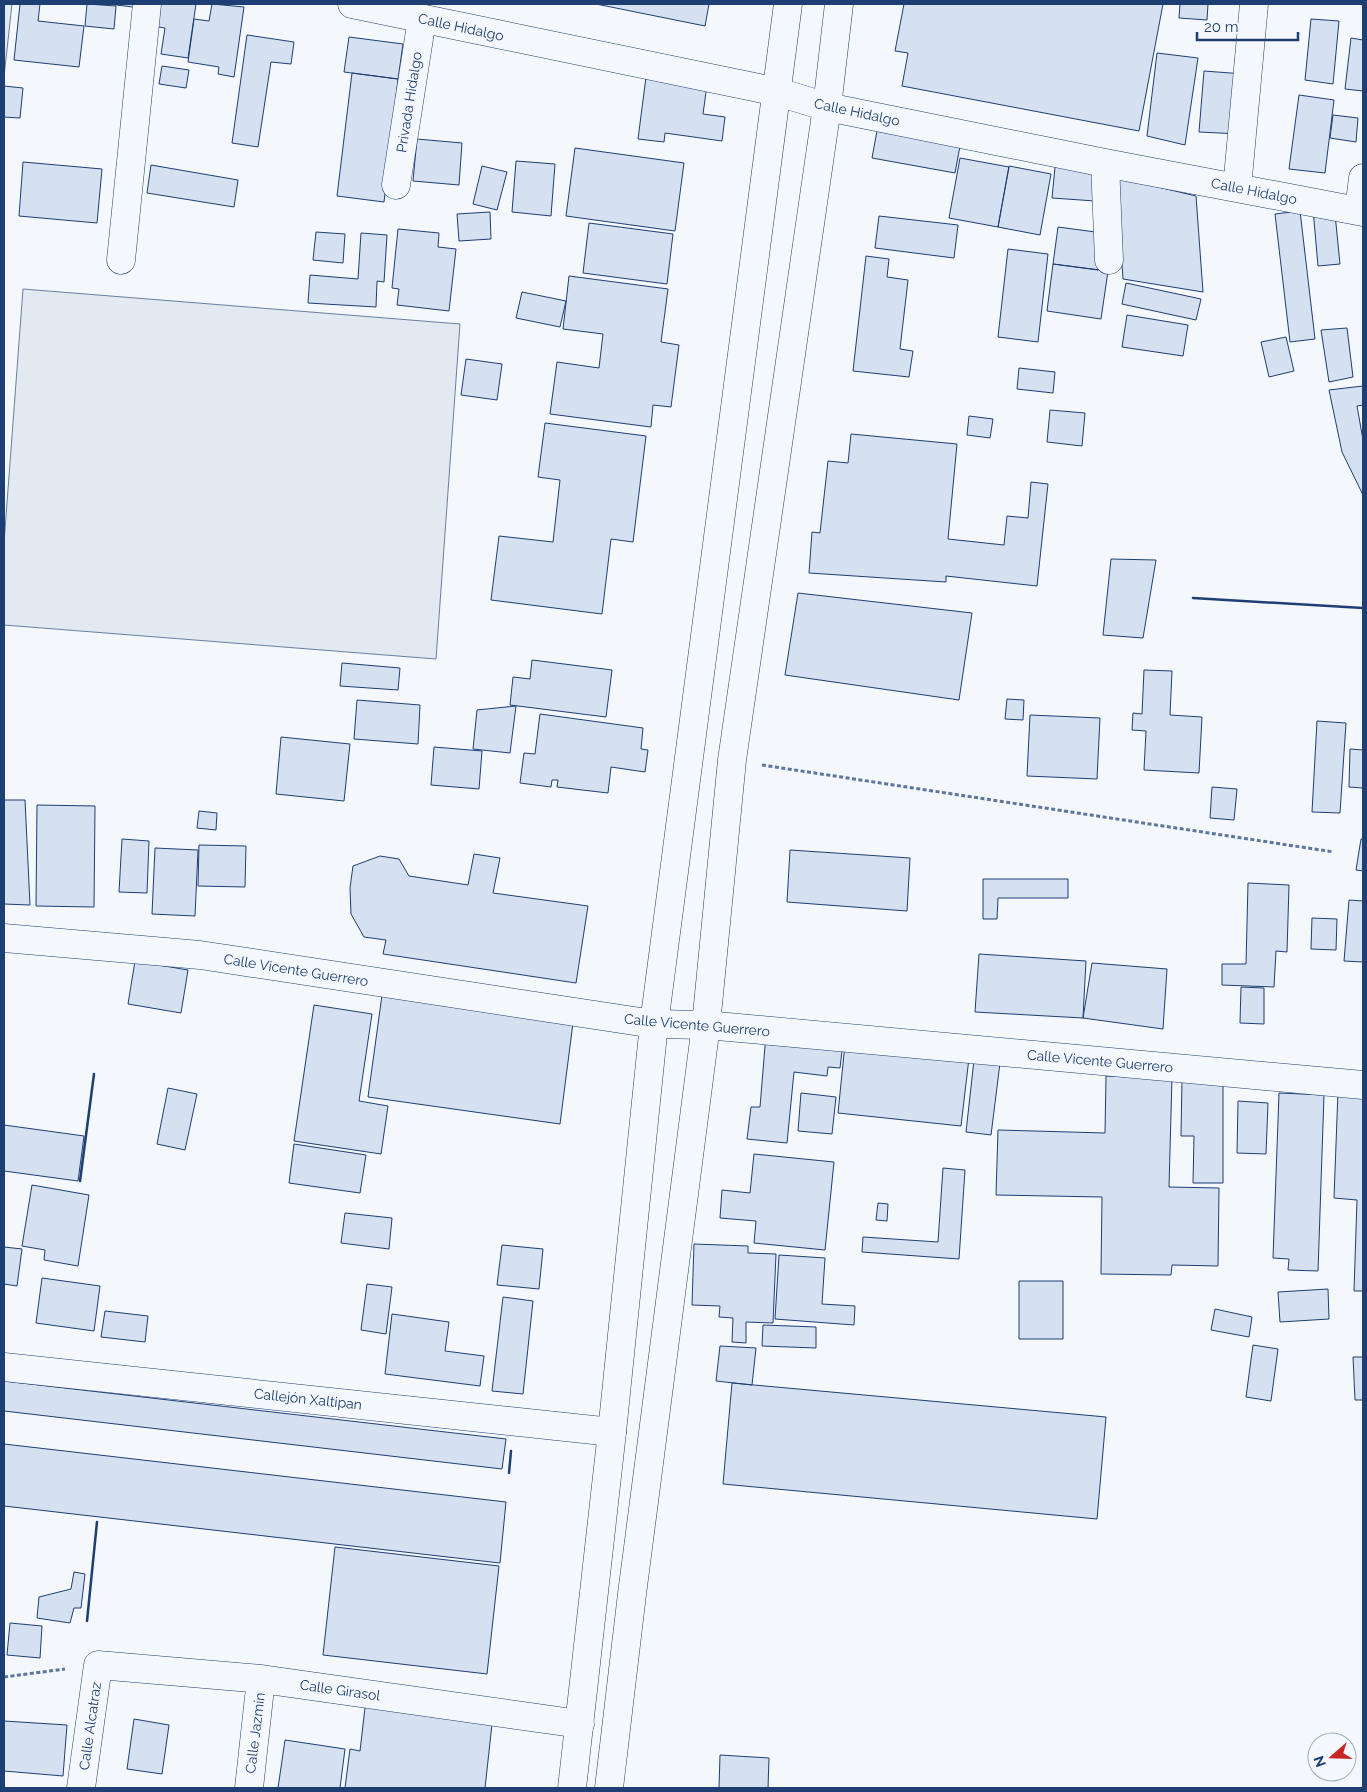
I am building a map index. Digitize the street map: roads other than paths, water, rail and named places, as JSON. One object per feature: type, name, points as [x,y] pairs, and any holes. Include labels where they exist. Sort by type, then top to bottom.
[{"type":"street","points":[[120,260],[147,4]]},
{"type":"street","name":"Calle Hidalgo","points":[[352,4],[778,92],[827,107],[1361,212]]},
{"type":"street","points":[[572,1788],[612,1432],[654,1024],[778,92],[788,4]]},
{"type":"street","points":[[609,1788],[632,1594],[706,1025],[732,760],[827,107],[839,4]]},
{"type":"street","points":[[1237,188],[1254,4]]},
{"type":"street","name":"Privada Hidalgo","points":[[396,185],[422,18]]},
{"type":"street","points":[[1106,163],[1109,260]]},
{"type":"street","points":[[1361,212],[1363,178]]},
{"type":"street","name":"Calle Vicente Guerrero","points":[[4,938],[200,955],[654,1024],[706,1025],[1363,1085]]},
{"type":"street","name":"Callejón Xaltipan","points":[[4,1367],[612,1432]]},
{"type":"street","points":[[593,1590],[632,1594]]},
{"type":"street","name":"Calle Girasol","points":[[98,1664],[262,1678],[580,1724]]},
{"type":"street","name":"Calle Alcatraz","points":[[81,1788],[98,1664]]},
{"type":"street","name":"Calle Jazmín","points":[[249,1788],[262,1678]]}]
